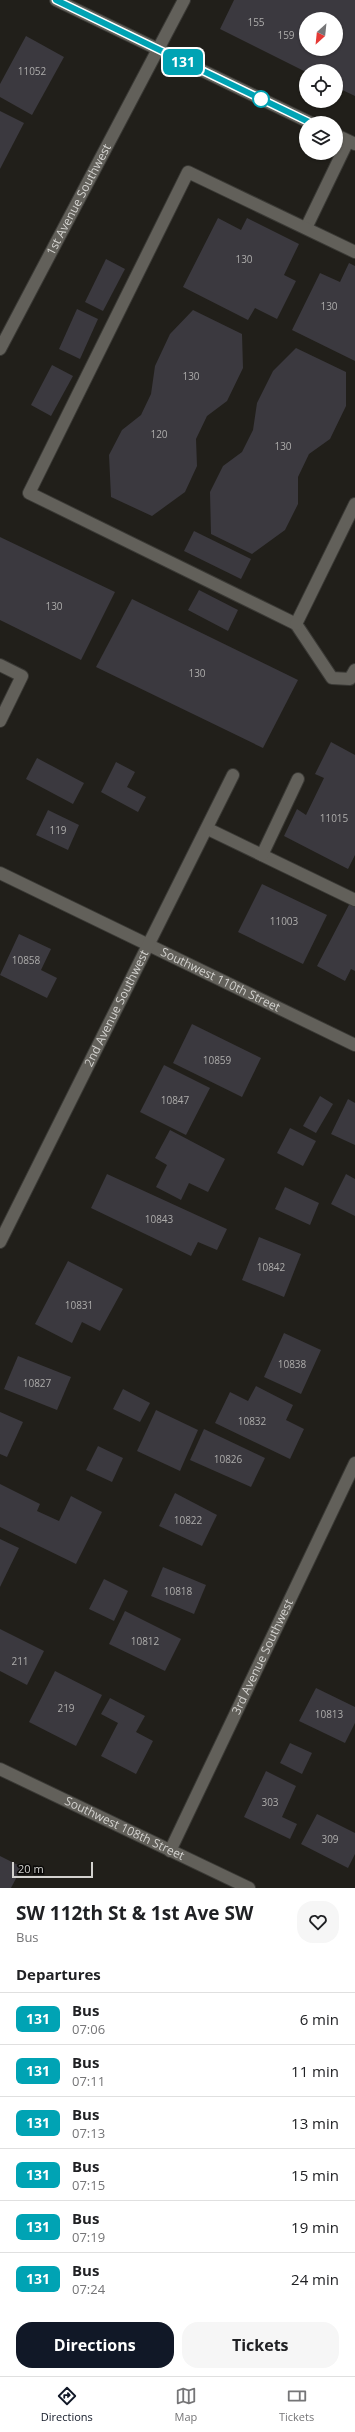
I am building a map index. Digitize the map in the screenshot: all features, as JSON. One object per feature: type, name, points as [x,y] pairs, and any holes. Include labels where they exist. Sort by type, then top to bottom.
[{"type":"street","points":[[56,0],[299,117]]},
{"type":"street","name":"1st Avenue Southwest","points":[[0,349],[184,0]]},
{"type":"street","points":[[306,228],[352,143],[343,138]]},
{"type":"street","points":[[355,252],[188,172],[29,493],[296,624],[332,678],[350,679],[355,670]]},
{"type":"street","points":[[296,624],[355,504]]},
{"type":"street","points":[[0,665],[22,676],[0,721]]},
{"type":"street","name":"2nd Avenue Southwest","points":[[0,1242],[147,944],[208,829],[233,775]]},
{"type":"street","points":[[262,855],[298,778]]},
{"type":"street","points":[[208,829],[355,900]]},
{"type":"street","name":"Southwest 110th Street","points":[[0,873],[355,1045]]},
{"type":"street","name":"3rd Avenue Southwest","points":[[170,1850],[355,1463]]},
{"type":"street","name":"Southwest 108th Street","points":[[0,1769],[170,1850],[227,1883],[249,1888]]},
{"type":"building","points":[[234,0],[355,0],[355,96],[343,90],[343,64],[299,64],[299,68],[220,29]]},
{"type":"building","points":[[26,36],[64,57],[32,115],[0,97],[0,84]]},
{"type":"building","points":[[0,111],[24,123],[0,169]]},
{"type":"building","points":[[218,218],[241,230],[247,218],[299,244],[284,275],[296,281],[277,319],[255,308],[248,320],[183,287]]},
{"type":"building","points":[[106,259],[125,269],[103,311],[85,302]]},
{"type":"building","points":[[349,263],[355,266],[355,361],[292,330],[320,273],[340,282]]},
{"type":"building","points":[[77,309],[98,319],[80,359],[59,349]]},
{"type":"building","points":[[193,310],[242,334],[243,368],[227,401],[207,416],[196,439],[197,466],[185,492],[152,516],[111,497],[109,455],[122,430],[141,415],[151,394],[155,366],[170,334]]},
{"type":"building","points":[[296,348],[346,372],[346,406],[330,439],[309,454],[298,477],[298,504],[285,530],[252,554],[211,534],[210,492],[223,466],[242,452],[253,430],[257,403],[273,371]]},
{"type":"building","points":[[52,365],[73,376],[51,416],[31,405]]},
{"type":"building","points":[[194,531],[251,559],[241,579],[184,551]]},
{"type":"building","points":[[0,537],[115,592],[81,660],[0,620]]},
{"type":"building","points":[[199,590],[238,610],[228,631],[188,610]]},
{"type":"building","points":[[132,599],[298,680],[263,748],[96,667]]},
{"type":"building","points":[[331,742],[355,755],[355,855],[348,869],[284,836],[297,809],[306,815],[324,778],[315,774]]},
{"type":"building","points":[[37,758],[84,783],[73,804],[26,779]]},
{"type":"building","points":[[116,762],[135,772],[127,787],[146,797],[138,812],[101,792]]},
{"type":"building","points":[[48,810],[79,825],[68,850],[36,835]]},
{"type":"building","points":[[262,884],[327,915],[303,964],[238,932]]},
{"type":"building","points":[[351,901],[355,904],[355,971],[351,969],[345,981],[317,966]]},
{"type":"building","points":[[19,934],[51,949],[41,970],[57,978],[47,998],[0,975]]},
{"type":"building","points":[[192,1024],[261,1058],[242,1097],[173,1063]]},
{"type":"building","points":[[164,1065],[210,1088],[186,1135],[140,1112]]},
{"type":"building","points":[[320,1096],[333,1104],[316,1133],[303,1126]]},
{"type":"building","points":[[348,1099],[355,1103],[355,1145],[331,1134]]},
{"type":"building","points":[[290,1128],[316,1141],[303,1166],[277,1153]]},
{"type":"building","points":[[170,1130],[225,1159],[208,1192],[189,1183],[181,1200],[156,1187],[167,1165],[155,1158]]},
{"type":"building","points":[[107,1174],[227,1229],[217,1250],[198,1242],[191,1256],[91,1208]]},
{"type":"building","points":[[346,1174],[355,1179],[355,1216],[331,1204]]},
{"type":"building","points":[[285,1187],[319,1203],[310,1225],[275,1209]]},
{"type":"building","points":[[259,1237],[301,1254],[284,1297],[242,1280]]},
{"type":"building","points":[[68,1261],[123,1289],[100,1331],[82,1322],[72,1343],[35,1324]]},
{"type":"building","points":[[284,1333],[321,1350],[301,1394],[264,1377]]},
{"type":"building","points":[[18,1356],[71,1377],[57,1410],[4,1389]]},
{"type":"building","points":[[256,1386],[293,1405],[286,1420],[304,1429],[290,1459],[215,1423],[230,1392],[248,1401]]},
{"type":"building","points":[[123,1389],[150,1403],[140,1422],[113,1409]]},
{"type":"building","points":[[156,1410],[198,1430],[180,1471],[137,1451]]},
{"type":"building","points":[[0,1412],[23,1422],[7,1457],[0,1454]]},
{"type":"building","points":[[204,1429],[265,1458],[251,1487],[190,1460]]},
{"type":"building","points":[[98,1446],[123,1458],[112,1482],[86,1470]]},
{"type":"building","points":[[0,1484],[40,1504],[37,1511],[59,1521],[71,1496],[102,1512],[76,1564],[0,1527]]},
{"type":"building","points":[[175,1493],[217,1515],[202,1546],[159,1526]]},
{"type":"building","points":[[0,1539],[19,1548],[0,1587]]},
{"type":"building","points":[[163,1567],[206,1585],[194,1614],[151,1596]]},
{"type":"building","points":[[104,1579],[128,1591],[114,1621],[89,1609]]},
{"type":"building","points":[[125,1611],[181,1639],[165,1671],[109,1644]]},
{"type":"building","points":[[0,1629],[44,1651],[27,1685],[0,1671]]},
{"type":"building","points":[[55,1671],[102,1695],[76,1746],[29,1722]]},
{"type":"building","points":[[316,1688],[355,1707],[355,1723],[345,1743],[299,1721]]},
{"type":"building","points":[[110,1698],[145,1716],[136,1732],[153,1741],[136,1774],[101,1756],[118,1723],[101,1714]]},
{"type":"building","points":[[290,1743],[312,1753],[302,1774],[280,1763]]},
{"type":"building","points":[[266,1771],[296,1786],[282,1817],[297,1824],[290,1839],[244,1817]]},
{"type":"building","points":[[317,1814],[355,1833],[355,1854],[348,1868],[301,1844]]},
{"type":"building","points":[[0,1856],[22,1867],[11,1888],[0,1888]]},
{"type":"bus line","name":"131","points":[[56,0],[299,117]]}]
